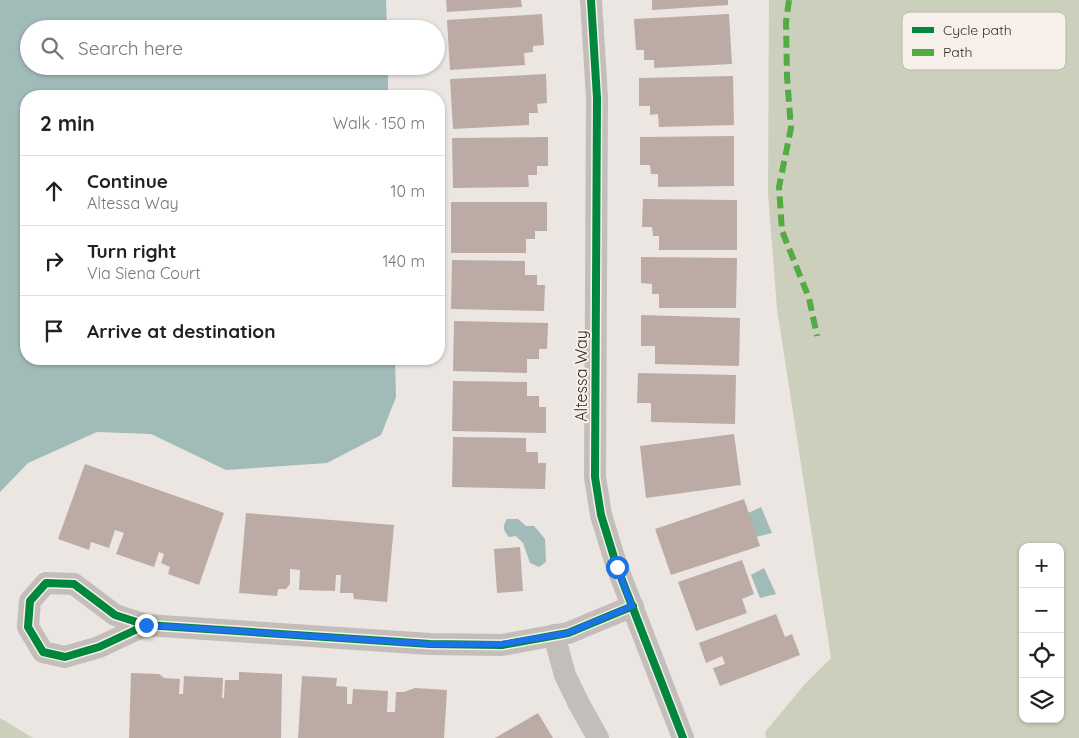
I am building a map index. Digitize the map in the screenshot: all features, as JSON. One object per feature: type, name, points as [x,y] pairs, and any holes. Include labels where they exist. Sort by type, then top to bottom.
[{"type":"street","name":"Altessa Way","points":[[591,0],[597,98],[595,476],[601,515],[617,567],[683,738]]},
{"type":"street","points":[[146,625],[99,647],[65,657],[43,652],[28,627],[30,602],[46,583],[74,584],[115,615],[146,625],[430,644],[502,644],[568,633],[632,606]]},
{"type":"street","points":[[554,635],[565,675],[598,738]]},
{"type":"green space","points":[[769,0],[1079,0],[1079,738],[766,738],[765,732],[804,685],[831,658],[777,309],[768,194]]},
{"type":"green space","points":[[0,718],[33,738],[0,738]]},
{"type":"water","points":[[0,0],[386,0],[387,20],[20,20],[20,75],[388,75],[388,90],[20,90],[20,365],[395,365],[396,397],[381,435],[327,463],[226,470],[151,434],[97,432],[28,463],[0,492]]},
{"type":"water","points":[[761,507],[772,533],[756,537],[748,513]]},
{"type":"water","points":[[507,519],[518,519],[526,526],[534,526],[545,539],[546,562],[539,567],[530,563],[523,543],[516,536],[509,537],[505,532],[504,524]]},
{"type":"water","points":[[764,568],[776,594],[760,598],[751,575]]},
{"type":"building","points":[[446,0],[521,0],[522,7],[447,12]]},
{"type":"building","points":[[652,0],[728,0],[728,5],[652,10]]},
{"type":"building","points":[[542,14],[544,45],[533,46],[533,52],[524,53],[525,65],[450,70],[447,20]]},
{"type":"building","points":[[729,14],[732,64],[654,68],[654,60],[644,60],[644,50],[636,50],[634,19]]},
{"type":"building","points":[[546,74],[547,103],[537,104],[538,113],[529,113],[529,125],[453,129],[450,79]]},
{"type":"building","points":[[733,76],[734,125],[659,127],[658,114],[650,115],[650,106],[639,106],[639,78]]},
{"type":"building","points":[[734,136],[734,186],[658,187],[658,174],[651,174],[650,165],[640,165],[640,137]]},
{"type":"building","points":[[548,137],[548,166],[537,166],[537,175],[528,175],[529,187],[453,188],[452,138]]},
{"type":"building","points":[[643,199],[737,200],[737,250],[659,250],[659,236],[653,236],[652,227],[642,227]]},
{"type":"building","points":[[451,202],[547,202],[547,231],[535,231],[535,239],[526,239],[526,253],[451,253]]},
{"type":"building","points":[[641,257],[737,258],[736,308],[659,308],[659,294],[652,294],[652,284],[641,283]]},
{"type":"building","points":[[452,260],[525,261],[525,275],[537,275],[537,285],[545,285],[544,311],[451,309]]},
{"type":"building","points":[[641,315],[740,318],[739,366],[655,364],[655,346],[641,346]]},
{"type":"building","points":[[454,321],[548,323],[547,349],[539,349],[539,359],[527,359],[527,373],[453,371]]},
{"type":"building","points":[[638,373],[736,375],[735,424],[651,422],[651,403],[637,403]]},
{"type":"building","points":[[453,381],[527,382],[527,396],[539,396],[539,407],[546,407],[546,433],[452,431]]},
{"type":"building","points":[[734,434],[741,485],[646,498],[640,446]]},
{"type":"building","points":[[453,437],[526,438],[526,452],[538,452],[538,463],[546,463],[545,489],[452,487]]},
{"type":"building","points":[[85,464],[224,513],[199,585],[168,574],[170,567],[161,563],[164,554],[159,552],[154,567],[116,554],[124,533],[115,530],[109,548],[91,542],[89,550],[58,539]]},
{"type":"building","points":[[744,499],[760,546],[671,575],[655,529]]},
{"type":"building","points":[[246,513],[394,525],[387,602],[354,599],[353,593],[340,593],[341,575],[336,575],[335,591],[299,590],[300,570],[290,569],[290,584],[286,589],[278,589],[277,596],[239,593]]},
{"type":"building","points":[[520,547],[523,591],[497,593],[494,549]]},
{"type":"building","points":[[742,560],[754,594],[742,599],[747,613],[696,631],[678,582]]},
{"type":"building","points":[[776,614],[785,637],[792,634],[800,655],[720,686],[713,668],[725,664],[722,656],[706,663],[699,643]]},
{"type":"building","points":[[239,672],[282,674],[281,738],[129,738],[131,673],[159,674],[164,678],[180,679],[179,694],[183,694],[184,676],[223,678],[222,698],[224,698],[225,680],[239,680]]},
{"type":"building","points":[[302,676],[337,678],[336,686],[347,687],[347,704],[352,704],[353,689],[388,691],[387,712],[395,712],[396,692],[404,692],[415,688],[447,690],[444,738],[298,738]]},
{"type":"building","points":[[538,713],[553,738],[495,738]]},
{"type":"marked path","points":[[789,0],[786,22],[787,77],[791,128],[779,187],[782,231],[809,298],[817,336]]},
{"type":"cycle path","points":[[591,0],[597,98],[595,477],[601,515],[617,567],[683,738]]},
{"type":"cycle path","points":[[146,625],[115,615],[74,584],[46,583],[30,601],[28,627],[43,652],[65,657],[99,647],[146,625],[430,644],[502,645],[568,633],[633,606]]},
{"type":"route","points":[[146,625],[430,644],[502,644],[568,633],[632,606],[617,567]]}]
